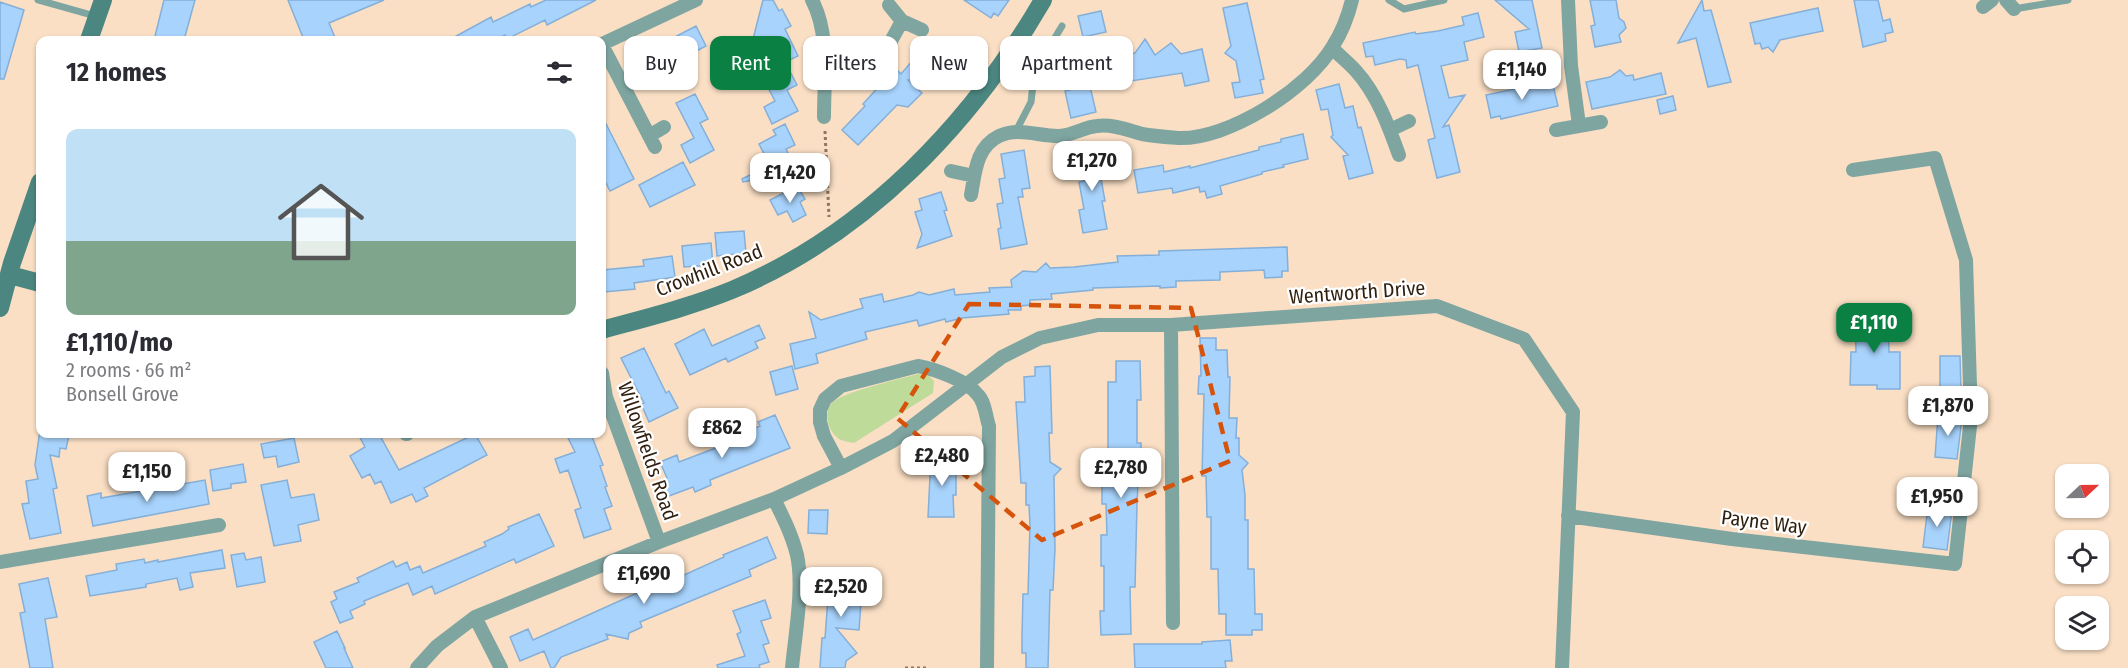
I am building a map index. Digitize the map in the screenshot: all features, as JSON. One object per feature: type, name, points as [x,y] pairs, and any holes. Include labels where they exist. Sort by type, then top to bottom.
[{"type":"street","points":[[606,42],[696,0]]},
{"type":"street","points":[[812,0],[819,14],[821,36]]},
{"type":"street","name":"Crowhill Road","points":[[606,329],[731,290],[779,267],[830,238],[899,183],[947,133],[1011,53],[1043,0]]},
{"type":"street","points":[[971,195],[977,161],[986,146],[998,136],[1016,131],[1060,136],[1097,125],[1122,127],[1142,134],[1178,138],[1203,137],[1251,117],[1305,79],[1332,48],[1347,18],[1352,0]]},
{"type":"street","points":[[1568,0],[1571,66],[1578,125]]},
{"type":"street","points":[[889,6],[902,21],[922,30]]},
{"type":"street","points":[[91,36],[100,8]]},
{"type":"street","points":[[894,36],[902,21]]},
{"type":"street","points":[[1332,48],[1366,84],[1390,130],[1399,155]]},
{"type":"street","points":[[606,52],[652,142],[664,127]]},
{"type":"street","points":[[824,90],[824,117]]},
{"type":"street","points":[[1390,130],[1409,122]]},
{"type":"street","points":[[1556,130],[1600,123]]},
{"type":"street","name":"Payne Way","points":[[1568,516],[1732,539],[1955,564],[1971,417],[1966,260],[1935,158],[1853,170]]},
{"type":"street","points":[[951,171],[974,176]]},
{"type":"street","points":[[0,308],[7,266],[36,192]]},
{"type":"street","points":[[7,266],[36,281]]},
{"type":"street","name":"Wentworth Drive","points":[[417,668],[437,646],[475,617],[660,542],[774,499],[893,441],[1002,357],[1040,338],[1098,325],[1171,325],[1437,306],[1524,339],[1573,412],[1562,668]]},
{"type":"street","points":[[1171,325],[1173,623]]},
{"type":"street","points":[[841,468],[824,436],[820,422],[820,410],[825,399],[841,386],[918,366],[929,368],[967,385],[980,396],[989,426],[987,668]]},
{"type":"street","name":"Willowfields Road","points":[[606,397],[660,542]]},
{"type":"street","points":[[774,499],[797,556],[799,578],[792,668]]},
{"type":"street","points":[[0,562],[219,525]]},
{"type":"street","points":[[475,617],[501,668]]},
{"type":"lane","points":[[38,0],[100,8]]},
{"type":"lane","points":[[1389,0],[1404,9],[1444,0]]},
{"type":"lane","points":[[2010,4],[2068,0]]},
{"type":"lane","points":[[1016,131],[1031,102],[1038,64],[1062,26]]},
{"type":"path","points":[[824,117],[830,238]]},
{"type":"path","points":[[905,668],[927,668]]},
{"type":"highlighted area","points":[[969,304],[1191,308],[1230,461],[1042,540],[897,418]]},
{"type":"green space","points":[[918,374],[929,376],[934,381],[933,393],[854,443],[836,437],[829,426],[827,415],[829,406],[837,399]]},
{"type":"building","points":[[164,0],[195,0],[185,36],[155,36]]},
{"type":"building","points":[[288,0],[384,0],[329,23],[334,36],[302,36]]},
{"type":"building","points":[[546,0],[596,0],[547,25],[545,20],[513,36],[456,36],[491,17],[493,22],[530,4],[531,7]]},
{"type":"building","points":[[763,0],[773,0],[779,11],[782,9],[791,26],[785,29],[788,36],[754,36]]},
{"type":"building","points":[[964,0],[1009,0],[998,16],[994,13],[991,18]]},
{"type":"building","points":[[1495,0],[1532,0],[1542,48],[1519,52],[1515,32],[1529,29]]},
{"type":"building","points":[[1590,0],[1616,0],[1619,18],[1624,22],[1626,28],[1619,35],[1621,42],[1595,47],[1591,26],[1595,25]]},
{"type":"building","points":[[1702,0],[1704,11],[1711,10],[1731,82],[1708,87],[1696,38],[1678,43]]},
{"type":"building","points":[[1854,0],[1878,0],[1883,21],[1890,19],[1893,32],[1885,34],[1886,41],[1863,47]]},
{"type":"building","points":[[0,2],[24,10],[4,79],[0,79]]},
{"type":"building","points":[[1247,3],[1264,79],[1260,80],[1263,93],[1235,98],[1232,83],[1240,82],[1236,61],[1225,53],[1231,46],[1223,8]]},
{"type":"building","points":[[1818,8],[1823,31],[1780,40],[1773,52],[1768,47],[1762,49],[1760,43],[1755,44],[1750,23]]},
{"type":"building","points":[[1101,11],[1106,32],[1083,36],[1078,16]]},
{"type":"building","points":[[1478,13],[1484,37],[1464,42],[1468,60],[1441,66],[1449,98],[1465,95],[1443,127],[1449,125],[1460,172],[1437,178],[1428,140],[1435,138],[1418,65],[1407,68],[1406,60],[1400,59],[1375,65],[1373,56],[1366,57],[1363,43],[1464,25],[1462,17]]},
{"type":"building","points":[[696,26],[706,46],[698,50],[698,36],[677,36]]},
{"type":"building","points":[[1145,39],[1155,55],[1171,43],[1181,54],[1202,49],[1209,81],[1185,86],[1182,73],[1133,81],[1133,53]]},
{"type":"building","points":[[791,41],[798,56],[791,59]]},
{"type":"building","points":[[910,64],[910,80],[908,80],[910,90],[919,90],[922,93],[908,107],[897,105],[858,145],[842,130],[865,106],[863,104],[876,90],[898,90],[898,71],[901,74]]},
{"type":"building","points":[[1620,70],[1626,76],[1633,75],[1634,80],[1661,73],[1666,94],[1592,109],[1586,82],[1610,77]]},
{"type":"building","points":[[791,74],[797,85],[791,88]]},
{"type":"building","points":[[1552,81],[1558,106],[1501,119],[1500,116],[1491,118],[1486,95]]},
{"type":"building","points":[[1339,84],[1345,108],[1353,106],[1373,173],[1349,179],[1343,156],[1348,155],[1331,137],[1333,135],[1328,109],[1321,110],[1316,90]]},
{"type":"building","points":[[769,90],[787,90],[798,111],[772,124],[764,107],[775,101]]},
{"type":"building","points":[[1091,90],[1096,112],[1071,118],[1065,91]]},
{"type":"building","points":[[695,94],[708,119],[700,123],[714,150],[690,163],[681,145],[694,138],[676,103]]},
{"type":"building","points":[[1673,96],[1676,110],[1660,114],[1657,100]]},
{"type":"building","points":[[606,124],[634,179],[610,191],[606,183]]},
{"type":"building","points":[[785,124],[795,145],[786,149],[798,172],[743,182],[742,179],[770,165],[759,144],[776,135],[773,130]]},
{"type":"building","points":[[1303,134],[1308,159],[1220,186],[1222,194],[1207,198],[1205,191],[1200,192],[1199,187],[1173,193],[1172,188],[1138,193],[1134,170],[1163,165],[1164,172],[1190,166],[1190,168],[1259,150],[1259,147],[1281,142],[1281,139]]},
{"type":"building","points":[[1099,149],[1104,173],[1100,173],[1107,229],[1083,233],[1079,210],[1084,209],[1079,182],[1084,181],[1078,153]]},
{"type":"building","points":[[1024,150],[1030,188],[1022,189],[1023,197],[1018,197],[1027,244],[1001,249],[998,229],[1001,228],[997,204],[1003,203],[999,179],[1005,178],[1001,154]]},
{"type":"building","points":[[683,162],[695,185],[650,207],[639,185]]},
{"type":"building","points":[[797,186],[805,199],[800,202],[806,215],[793,222],[787,211],[778,215],[770,200]]},
{"type":"building","points":[[941,192],[952,236],[917,248],[922,234],[915,212],[922,210],[919,199]]},
{"type":"building","points":[[744,231],[746,253],[717,256],[715,233]]},
{"type":"building","points":[[711,243],[713,265],[684,267],[682,246]]},
{"type":"building","points":[[1287,247],[1288,271],[1282,271],[1282,277],[1265,278],[1264,270],[1220,272],[1220,280],[1176,281],[1176,287],[1093,288],[1093,290],[1051,294],[1052,299],[1030,300],[1030,305],[1021,306],[1021,310],[1008,310],[1009,314],[962,318],[946,322],[945,319],[919,326],[917,320],[865,332],[867,339],[816,354],[818,363],[795,369],[790,344],[816,338],[809,312],[821,320],[863,308],[860,299],[882,294],[884,302],[919,292],[929,295],[954,289],[955,295],[990,292],[989,288],[1012,287],[1011,280],[1023,271],[1036,272],[1046,263],[1050,268],[1074,267],[1118,262],[1117,256],[1159,255],[1159,251]]},
{"type":"building","points":[[672,256],[675,277],[634,283],[635,289],[606,292],[606,270],[644,266],[643,260]]},
{"type":"building","points":[[1855,310],[1872,310],[1872,316],[1888,315],[1889,352],[1900,352],[1900,389],[1877,389],[1877,385],[1850,385],[1851,352],[1856,352]]},
{"type":"building","points":[[759,325],[765,338],[755,342],[758,348],[728,362],[726,358],[690,375],[675,344],[704,329],[712,346]]},
{"type":"building","points":[[1200,338],[1216,338],[1216,350],[1227,350],[1228,377],[1230,377],[1229,418],[1237,418],[1236,438],[1239,438],[1239,455],[1248,463],[1242,470],[1245,520],[1248,520],[1248,569],[1254,569],[1255,614],[1262,614],[1262,630],[1252,630],[1252,635],[1226,635],[1226,614],[1219,614],[1218,569],[1211,569],[1211,517],[1207,517],[1206,476],[1202,476],[1204,394],[1198,394],[1199,376],[1201,376]]},
{"type":"building","points":[[644,348],[666,393],[669,391],[678,408],[649,422],[641,404],[644,403],[621,358]]},
{"type":"building","points":[[1940,356],[1960,356],[1961,391],[1940,391]]},
{"type":"building","points":[[1116,361],[1140,361],[1141,400],[1137,400],[1137,443],[1141,443],[1141,483],[1138,483],[1135,587],[1130,587],[1131,634],[1101,635],[1100,611],[1104,611],[1104,566],[1101,566],[1101,535],[1107,535],[1106,504],[1102,504],[1102,486],[1108,486],[1108,382],[1116,382]]},
{"type":"building","points":[[792,366],[798,389],[776,395],[770,372]]},
{"type":"building","points":[[1050,366],[1052,433],[1049,433],[1050,462],[1061,469],[1054,476],[1055,548],[1053,590],[1050,590],[1048,668],[1026,668],[1026,653],[1022,653],[1023,594],[1028,594],[1030,525],[1029,505],[1026,505],[1026,483],[1021,483],[1016,402],[1025,402],[1024,377],[1035,376],[1035,367]]},
{"type":"building","points":[[775,415],[790,448],[710,480],[711,485],[695,492],[693,487],[661,499],[655,482],[667,478],[660,462],[677,455],[679,462],[742,438],[740,434],[760,426],[758,422]]},
{"type":"building","points":[[1938,416],[1962,418],[1957,459],[1935,457]]},
{"type":"building","points":[[39,438],[68,438],[66,449],[60,448],[59,457],[50,455],[57,488],[53,489],[61,533],[30,539],[22,504],[29,503],[26,481],[38,479],[35,465]]},
{"type":"building","points":[[294,438],[299,462],[278,467],[276,456],[264,458],[261,444]]},
{"type":"building","points":[[360,438],[381,438],[399,470],[467,438],[477,438],[487,455],[424,488],[428,496],[416,502],[412,494],[391,503],[381,481],[375,484],[370,474],[362,478],[350,456],[365,447]]},
{"type":"building","points":[[568,438],[593,438],[603,465],[600,466],[612,506],[604,509],[611,529],[584,538],[575,510],[581,508],[568,470],[560,473],[555,459],[575,452]]},
{"type":"building","points":[[931,456],[956,457],[954,517],[928,517]]},
{"type":"building","points":[[243,464],[246,482],[231,484],[231,488],[213,491],[210,470]]},
{"type":"building","points":[[205,480],[209,504],[93,526],[87,496],[101,493],[101,498]]},
{"type":"building","points":[[287,480],[291,498],[314,494],[319,520],[298,525],[301,541],[274,546],[261,485]]},
{"type":"building","points":[[1928,507],[1952,510],[1947,550],[1923,547]]},
{"type":"building","points":[[809,510],[828,510],[827,534],[808,533]]},
{"type":"building","points":[[539,514],[554,546],[516,563],[514,559],[435,594],[432,586],[413,595],[408,583],[364,601],[365,604],[350,611],[353,618],[340,623],[331,602],[337,599],[334,592],[359,582],[357,578],[393,561],[396,567],[407,562],[410,570],[420,566],[423,573],[486,546],[484,542],[502,534],[509,529],[508,527]]},
{"type":"building","points":[[767,537],[776,558],[749,570],[751,576],[640,622],[642,627],[629,633],[628,639],[606,634],[608,639],[561,657],[554,668],[551,668],[544,651],[520,661],[510,637],[528,629],[533,640]]},
{"type":"building","points":[[222,550],[225,568],[190,573],[193,587],[180,590],[177,578],[146,584],[146,587],[90,596],[86,576],[117,570],[116,564],[144,559],[145,563],[158,560],[158,562]]},
{"type":"building","points":[[244,553],[246,560],[261,557],[265,582],[237,587],[231,555]]},
{"type":"building","points":[[830,571],[863,574],[859,630],[836,628],[857,653],[846,661],[845,668],[820,668],[822,638],[825,638]]},
{"type":"building","points":[[48,578],[57,617],[45,619],[53,668],[30,668],[20,613],[25,612],[19,584]]},
{"type":"building","points":[[765,600],[771,618],[761,621],[769,643],[763,645],[769,662],[759,665],[760,668],[718,668],[717,665],[745,656],[737,634],[741,632],[733,611]]},
{"type":"building","points":[[337,631],[353,668],[326,668],[314,642]]},
{"type":"building","points":[[1230,640],[1232,661],[1225,661],[1226,668],[1135,668],[1134,644],[1202,644],[1202,642]]}]
